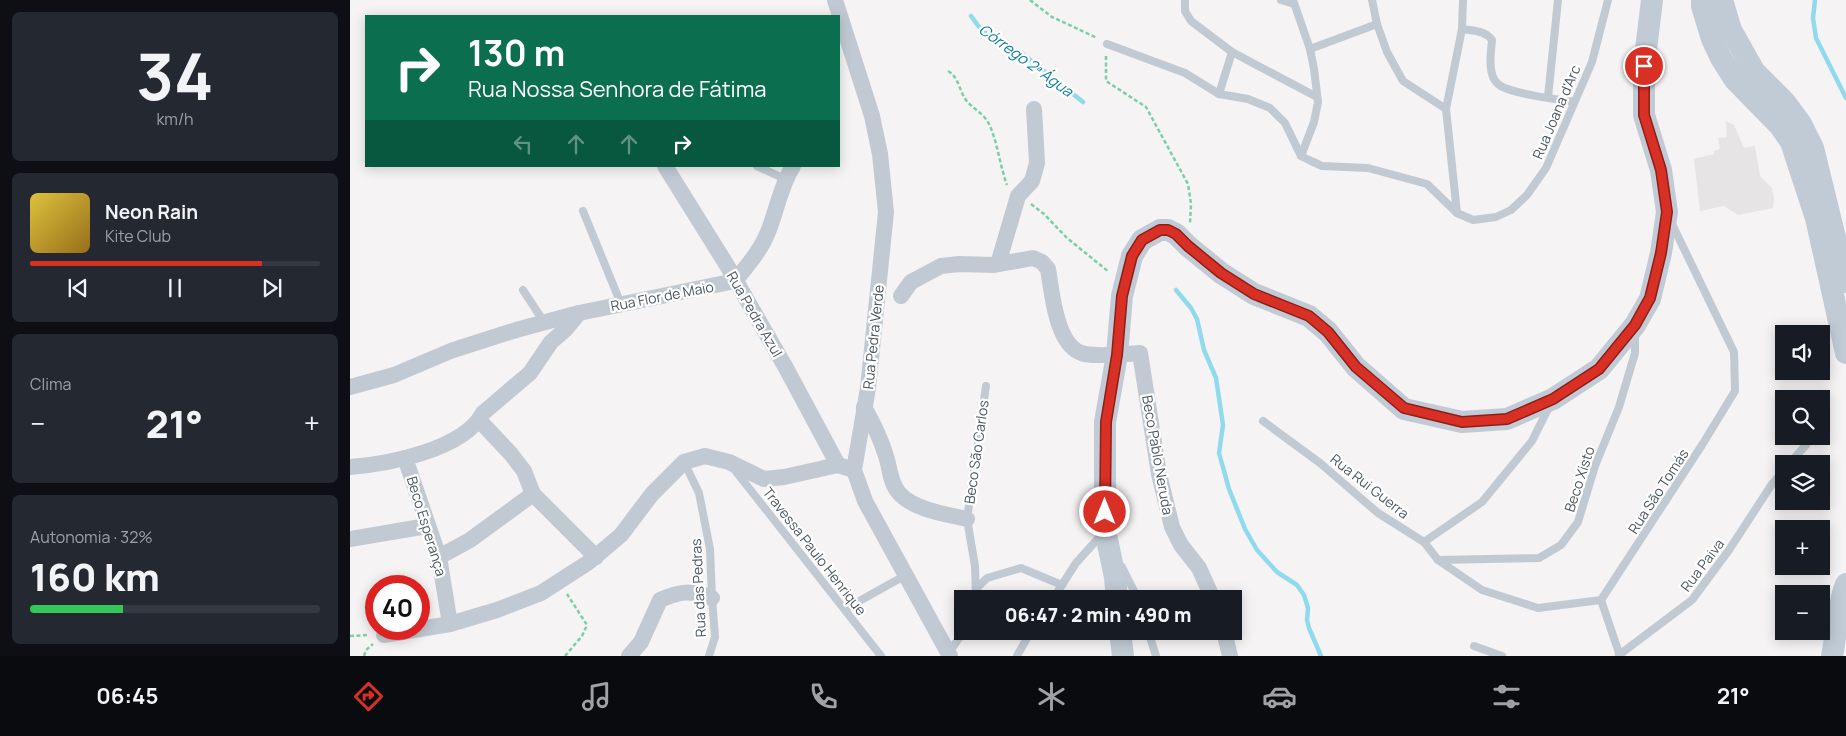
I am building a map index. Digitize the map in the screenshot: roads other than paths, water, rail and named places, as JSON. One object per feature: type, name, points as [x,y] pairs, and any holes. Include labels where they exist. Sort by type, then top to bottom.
[{"type":"street","points":[[830,0],[831,15]]},
{"type":"street","name":"Rua Pedra Verde","points":[[835,0],[840,15]]},
{"type":"street","points":[[1116,590],[1105,530],[1106,422],[1117,355],[1122,296],[1132,256],[1142,240],[1160,230],[1168,230],[1176,234],[1221,273],[1254,294],[1309,316],[1328,332],[1356,367],[1404,408],[1462,422],[1507,419],[1553,399],[1599,369],[1635,325],[1650,298],[1661,253],[1667,212],[1661,170],[1644,115],[1644,66],[1652,0]]},
{"type":"street","points":[[1702,0],[1702,6],[1721,58],[1735,80],[1780,126],[1791,142],[1816,218],[1846,353]]},
{"type":"street","points":[[1722,0],[1731,30],[1754,71],[1785,102],[1801,124],[1813,148],[1846,282]]},
{"type":"street","name":"Rua Pedra Verde","points":[[840,16],[872,116],[880,154],[886,212],[868,388],[854,470],[865,501],[948,655]]},
{"type":"street","points":[[998,264],[1018,196],[1032,181],[1037,163],[1034,109]]},
{"type":"street","name":"Rua Pedra Azul","points":[[666,167],[723,258],[786,368],[838,465]]},
{"type":"street","points":[[735,281],[754,258],[768,234],[789,172]]},
{"type":"street","points":[[900,296],[910,282],[941,266],[998,264],[1033,258],[1042,262],[1048,269],[1061,332],[1073,349],[1084,354],[1117,355]]},
{"type":"street","name":"Rua Flor de Maio","points":[[350,387],[394,374],[453,350],[544,322],[735,281]]},
{"type":"street","points":[[350,467],[376,465],[405,458],[447,443],[479,420],[483,413],[530,374],[551,342],[565,330],[579,313]]},
{"type":"street","name":"Beco Pablo Neruda","points":[[1117,355],[1140,353],[1158,474],[1172,527],[1181,546],[1199,568],[1209,590]]},
{"type":"street","name":"Beco São Carlos","points":[[864,407],[878,433],[891,478],[899,493],[920,508],[967,518]]},
{"type":"street","points":[[479,420],[511,454],[524,472],[533,494],[596,557]]},
{"type":"street","points":[[430,627],[450,624],[497,610],[541,594],[558,583],[596,557],[621,535],[652,494],[684,462],[704,456],[729,462],[764,479],[784,477],[838,465],[854,470]]},
{"type":"street","name":"Beco Esperança","points":[[405,458],[439,557],[450,624]]},
{"type":"street","points":[[439,557],[470,540],[533,494]]},
{"type":"street","points":[[350,539],[427,526]]},
{"type":"street","points":[[1838,644],[1838,616],[1846,584]]},
{"type":"street","points":[[629,656],[641,642],[660,600],[678,593],[697,593],[712,598]]},
{"type":"street","points":[[1121,640],[1122,656]]},
{"type":"street","points":[[1226,640],[1230,656]]},
{"type":"lane","points":[[1185,0],[1185,11],[1191,21],[1232,52],[1317,97]]},
{"type":"lane","points":[[1281,0],[1293,2],[1310,49],[1314,69],[1318,102],[1314,122],[1301,156]]},
{"type":"lane","points":[[1457,213],[1446,109],[1462,29],[1463,0]]},
{"type":"lane","points":[[1548,97],[1558,0]]},
{"type":"lane","name":"Rua Joana d'Arc","points":[[1457,213],[1473,220],[1496,217],[1511,210],[1522,200],[1546,168],[1592,62],[1608,0]]},
{"type":"lane","points":[[1374,1],[1377,24],[1387,52],[1403,81],[1446,109]]},
{"type":"lane","points":[[1310,49],[1377,24]]},
{"type":"lane","points":[[1462,29],[1483,32],[1492,40],[1490,55],[1492,72],[1497,84],[1508,90],[1574,102]]},
{"type":"lane","points":[[1107,44],[1185,73],[1220,94],[1248,99],[1270,108],[1285,123],[1301,156],[1322,166],[1368,168],[1428,184],[1457,213]]},
{"type":"lane","points":[[1220,94],[1232,52]]},
{"type":"lane","points":[[762,167],[789,172]]},
{"type":"lane","points":[[583,211],[621,304]]},
{"type":"lane","name":"Rua São Tomás","points":[[1601,600],[1702,446],[1735,391],[1734,352],[1667,212]]},
{"type":"lane","points":[[523,290],[544,322]]},
{"type":"lane","name":"Beco Xisto","points":[[1438,560],[1539,558],[1560,545],[1578,522],[1595,466],[1619,407],[1635,353],[1635,325]]},
{"type":"lane","name":"Beco São Carlos","points":[[976,589],[975,566],[967,518],[986,386]]},
{"type":"lane","points":[[1553,399],[1532,441],[1482,502],[1424,542],[1438,560],[1482,590],[1538,608],[1601,600],[1619,655]]},
{"type":"lane","name":"Rua Rui Guerra","points":[[1263,421],[1320,463],[1378,512],[1424,542]]},
{"type":"lane","points":[[1797,455],[1805,445]]},
{"type":"lane","name":"Rua das Pedras","points":[[684,462],[699,494],[710,549],[715,637],[709,656]]},
{"type":"lane","name":"Travessa Paulo Henrique","points":[[729,462],[881,656]]},
{"type":"lane","name":"Rua Paiva","points":[[1619,655],[1692,600],[1730,550],[1775,480]]},
{"type":"lane","points":[[1059,590],[1076,563],[1105,530],[1134,590]]},
{"type":"lane","points":[[976,589],[987,578],[1021,568],[1062,585]]},
{"type":"lane","points":[[845,609],[906,575]]},
{"type":"lane","points":[[948,655],[958,640]]},
{"type":"lane","points":[[1017,656],[1026,640]]},
{"type":"lane","points":[[1151,640],[1156,656]]},
{"type":"lane","points":[[1474,646],[1502,656]]},
{"type":"waterway","points":[[1815,0],[1813,18],[1816,38],[1846,98]]},
{"type":"waterway","name":"Córrego 2ª Água","points":[[971,16],[982,31],[1024,55],[1083,102]]},
{"type":"waterway","name":"Córrego 2ª Água","points":[[1176,290],[1191,308],[1197,319],[1204,350],[1216,378],[1223,425],[1219,453],[1229,489],[1245,529],[1257,550],[1277,572],[1297,585],[1304,595],[1308,608],[1307,620],[1309,628],[1321,656]]}]
